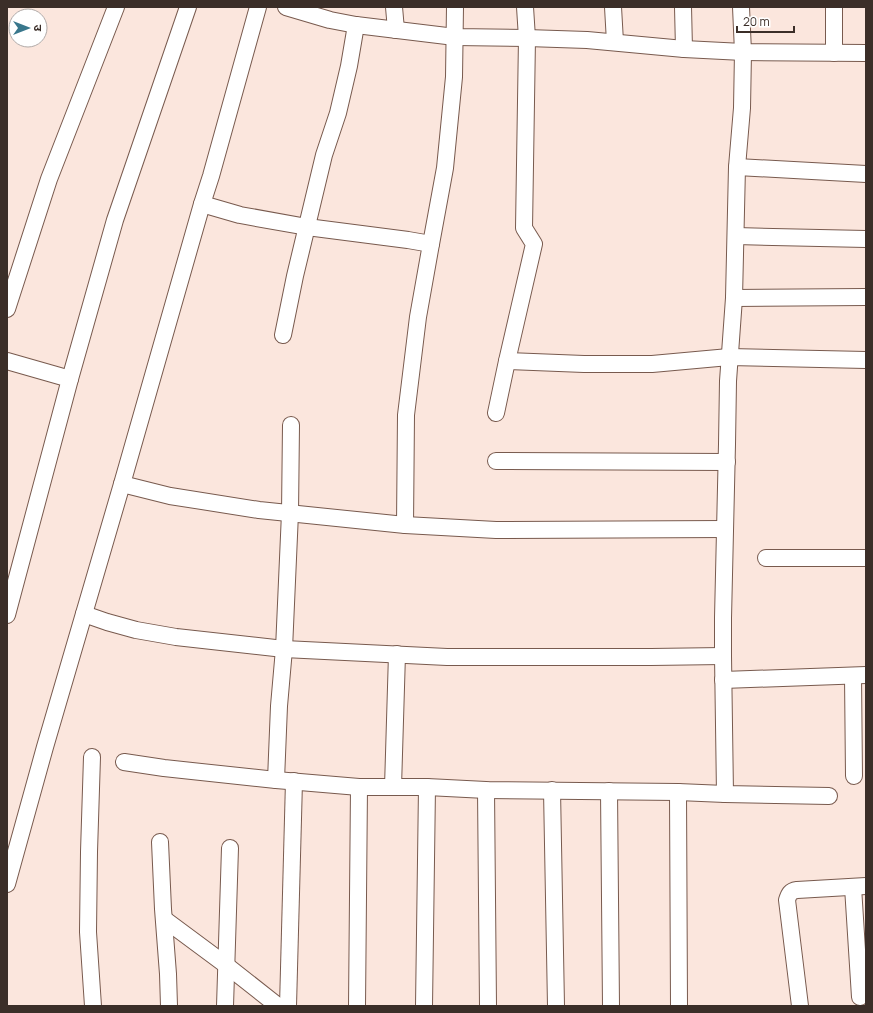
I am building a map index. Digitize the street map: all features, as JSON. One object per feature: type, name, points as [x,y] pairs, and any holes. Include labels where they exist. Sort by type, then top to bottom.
[{"type":"street","points":[[7,309],[49,179],[116,7]]},
{"type":"street","points":[[7,615],[70,379],[115,220],[188,7]]},
{"type":"street","points":[[7,884],[44,747],[122,484],[258,7]]},
{"type":"street","points":[[286,7],[330,20],[356,25],[455,37],[527,38],[615,42],[684,49],[743,52],[866,52]]},
{"type":"street","points":[[394,7],[396,30]]},
{"type":"street","points":[[405,526],[406,415],[418,317],[445,168],[448,123],[454,77],[455,7]]},
{"type":"street","points":[[496,413],[534,244],[524,228],[527,38],[525,7]]},
{"type":"street","points":[[613,7],[615,42]]},
{"type":"street","points":[[682,7],[684,49]]},
{"type":"street","points":[[725,794],[723,656],[728,381],[734,298],[737,166],[742,108],[742,7]]},
{"type":"street","points":[[834,7],[834,53]]},
{"type":"street","points":[[283,335],[295,276],[324,155],[338,113],[349,66],[356,25]]},
{"type":"street","points":[[737,166],[866,174]]},
{"type":"street","points":[[202,204],[240,215],[307,227],[431,244]]},
{"type":"street","points":[[736,236],[866,239]]},
{"type":"street","points":[[734,298],[866,297]]},
{"type":"street","points":[[507,361],[584,364],[652,364],[730,357],[866,360]]},
{"type":"street","points":[[7,361],[70,379]]},
{"type":"street","points":[[276,780],[290,513],[291,425]]},
{"type":"street","points":[[496,461],[727,462]]},
{"type":"street","points":[[122,484],[170,496],[259,510],[405,526],[496,530],[725,529]]},
{"type":"street","points":[[766,558],[866,558]]},
{"type":"street","points":[[84,614],[136,630],[176,637],[284,649],[447,657],[723,656]]},
{"type":"street","points":[[393,787],[397,654]]},
{"type":"street","points":[[723,680],[860,675],[854,776]]},
{"type":"street","points":[[92,757],[88,932],[93,1006]]},
{"type":"street","points":[[124,762],[164,768],[276,780],[359,787],[427,787],[486,790],[678,792],[829,796]]},
{"type":"street","points":[[288,1006],[294,781]]},
{"type":"street","points":[[357,1006],[359,787]]},
{"type":"street","points":[[424,1006],[427,787]]},
{"type":"street","points":[[486,790],[488,1006]]},
{"type":"street","points":[[552,790],[556,1006]]},
{"type":"street","points":[[609,791],[611,1006]]},
{"type":"street","points":[[678,792],[679,1006]]},
{"type":"street","points":[[160,842],[169,1006]]},
{"type":"street","points":[[225,1006],[230,848]]},
{"type":"street","points":[[800,1006],[787,900],[792,891],[798,890],[860,886],[860,997]]},
{"type":"street","points":[[164,919],[278,1006]]}]
